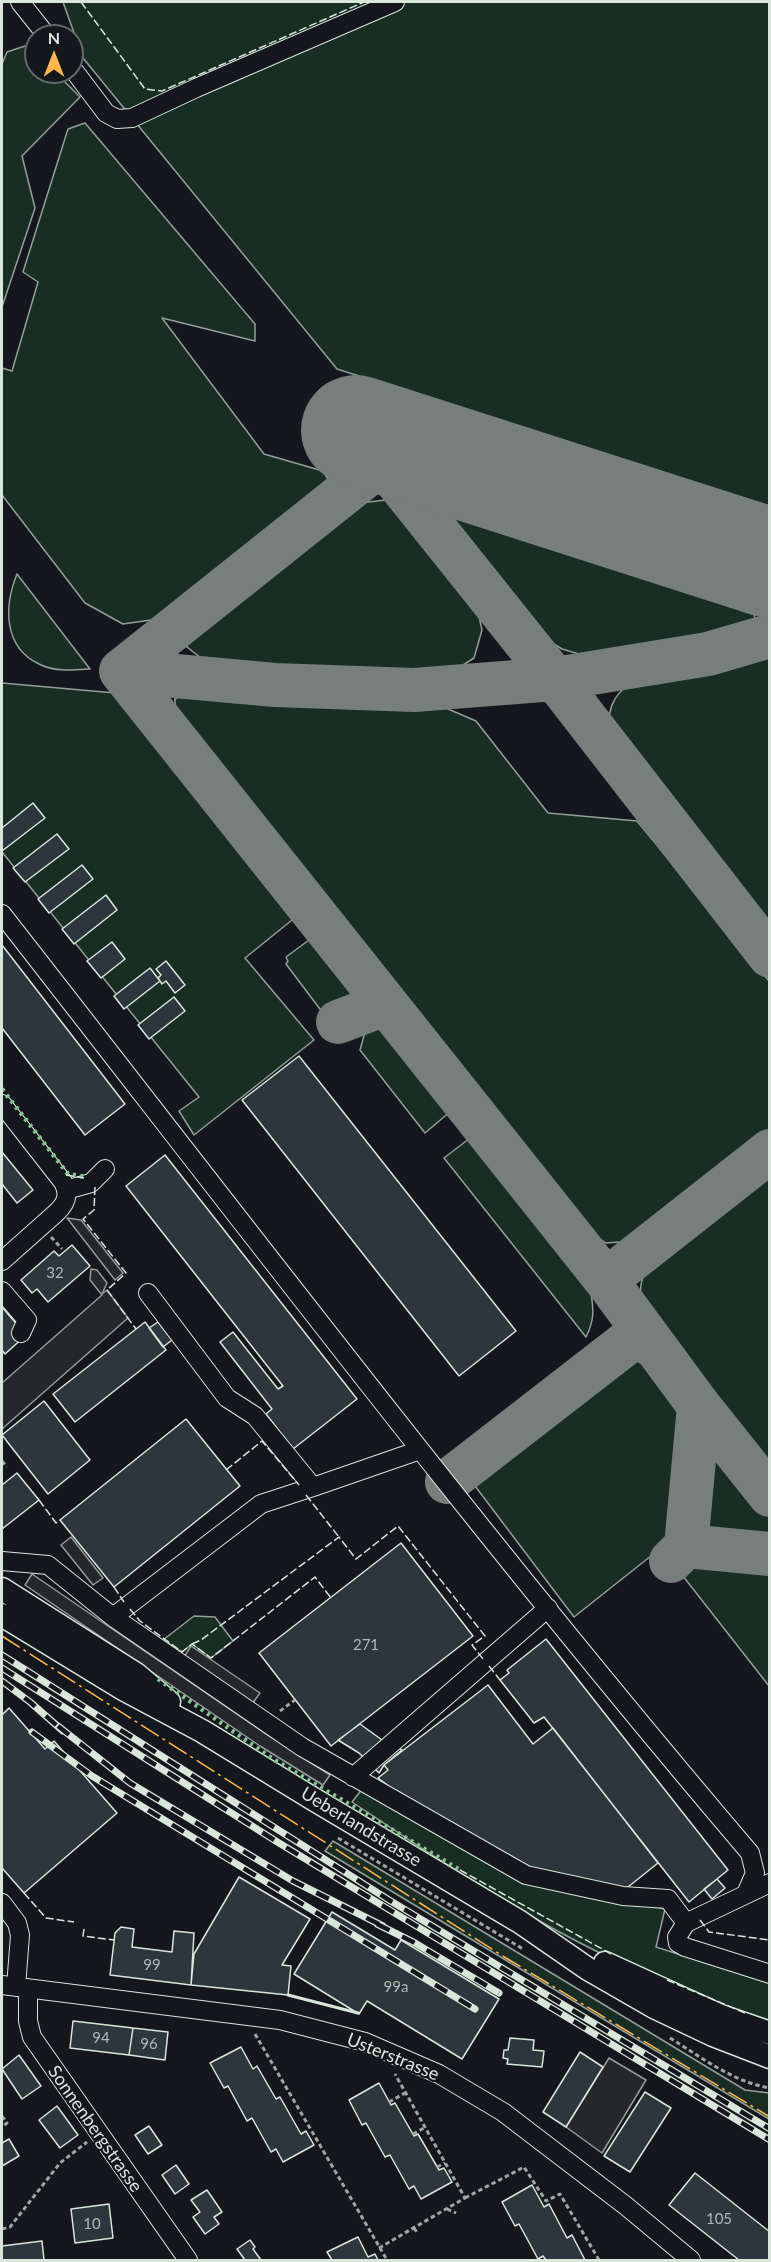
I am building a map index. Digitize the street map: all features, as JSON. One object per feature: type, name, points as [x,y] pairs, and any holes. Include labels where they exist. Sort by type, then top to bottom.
[{"type":"main road","name":"Ueberlandstrasse","points":[[2,1589],[136,1674],[202,1731]]},
{"type":"main road","name":"Ueberlandstrasse","points":[[2,1615],[125,1690],[202,1731],[520,1922],[588,1969],[654,2007],[713,2035],[770,2057]]},
{"type":"main road","name":"Ueberlandstrasse","points":[[520,1922],[653,1986],[721,2016],[770,2033]]},
{"type":"street","points":[[20,2],[37,24]]},
{"type":"street","points":[[84,84],[106,113],[117,119],[132,118],[395,2]]},
{"type":"street","points":[[2,914],[420,1450],[630,1712],[750,1853],[755,1873],[746,1894]]},
{"type":"street","points":[[2,1104],[63,1182],[66,1195]]},
{"type":"street","points":[[2,1261],[56,1214],[66,1195],[91,1183],[105,1169]]},
{"type":"street","points":[[2,1291],[27,1320],[21,1333]]},
{"type":"street","points":[[148,1293],[227,1398],[255,1416],[313,1487]]},
{"type":"street","points":[[112,1617],[261,1504],[420,1450]]},
{"type":"street","points":[[2,1561],[48,1564],[112,1617],[302,1747],[526,1875],[623,1896],[668,1899],[686,1923]]},
{"type":"street","points":[[353,1777],[548,1608]]},
{"type":"street","points":[[770,1883],[686,1923],[677,1937],[678,1943],[685,1947],[770,1974]]},
{"type":"street","name":"Sonnenbergstrasse","points":[[2,1903],[17,1923],[20,1935],[15,1987],[32,2037],[73,2111],[188,2260]]},
{"type":"street","name":"Usterstrasse","points":[[15,1987],[280,2020],[365,2042],[439,2074],[503,2112],[626,2206],[691,2260]]},
{"type":"path","points":[[48,1233],[62,1249]]},
{"type":"path","points":[[2,1461],[7,1467]]},
{"type":"path","points":[[251,2029],[387,2260]]},
{"type":"path","points":[[394,2074],[465,2198]]},
{"type":"path","points":[[389,2102],[405,2093]]},
{"type":"path","points":[[2,2116],[7,2123],[2,2127]]},
{"type":"path","points":[[413,2134],[425,2127]]},
{"type":"path","points":[[2,2229],[10,2227],[60,2163],[92,2139]]},
{"type":"path","points":[[437,2167],[445,2163]]},
{"type":"path","points":[[380,2248],[465,2198],[525,2167],[546,2201],[560,2194],[599,2260]]},
{"type":"path","points":[[447,2209],[456,2213]]},
{"type":"path","points":[[414,2228],[418,2234]]},
{"type":"green space","points":[[63,2],[769,2],[769,506],[337,369],[84,59],[84,24],[71,24]]},
{"type":"green space","points":[[24,46],[24,84],[67,84],[80,97],[22,156],[35,208],[2,307],[2,64],[7,52]]},
{"type":"green space","points":[[85,123],[255,324],[255,341],[162,318],[264,454],[323,471],[331,484],[165,618],[123,624],[85,603],[2,495],[2,368],[12,371],[38,282],[23,272],[68,129]]},
{"type":"green space","points":[[386,500],[412,518],[477,607],[482,630],[474,658],[449,674],[343,677],[206,662],[187,647],[189,631],[351,504]]},
{"type":"green space","points":[[445,512],[753,604],[755,621],[689,641],[596,659],[562,649],[533,631],[445,522]]},
{"type":"green space","points":[[17,574],[90,669],[64,670],[45,667],[27,657],[19,647],[13,636],[9,612]]},
{"type":"green space","points":[[770,653],[769,923],[613,733],[609,719],[618,694],[629,684]]},
{"type":"green space","points":[[2,683],[115,693],[297,916],[245,958],[314,1040],[194,1135],[179,1111],[199,1097],[2,852]]},
{"type":"green space","points":[[197,685],[291,696],[434,703],[476,721],[548,813],[637,821],[769,981],[769,1137],[634,1241],[606,1243],[573,1221],[175,720],[175,699]]},
{"type":"green space","points":[[316,939],[342,974],[351,994],[348,1012],[338,1022],[335,1017],[329,1021],[286,964],[288,961],[286,957],[309,940],[311,943]]},
{"type":"green space","points":[[373,1027],[391,1032],[451,1111],[425,1133],[360,1050],[365,1032]]},
{"type":"green space","points":[[474,1135],[590,1286],[593,1306],[586,1337],[444,1158]]},
{"type":"green space","points":[[770,1174],[769,1474],[648,1320],[641,1291],[642,1280],[660,1256],[716,1210],[763,1175]]},
{"type":"green space","points":[[636,1360],[655,1373],[769,1514],[769,1686],[661,1548],[574,1617],[466,1474],[610,1363]]},
{"type":"green space","points":[[194,1616],[215,1617],[233,1641],[211,1658],[192,1644],[182,1652],[163,1640]]},
{"type":"green space","points":[[363,1788],[527,1882],[665,1909],[656,1947],[769,1983],[769,2025],[602,1954],[537,1920],[352,1802]]},
{"type":"green space","points":[[333,1841],[745,2090],[769,2093],[769,2119],[325,1851]]},
{"type":"shaded area","points":[[67,1218],[81,1220],[123,1273],[115,1280]]},
{"type":"shaded area","points":[[91,1269],[97,1270],[107,1283],[102,1294],[107,1290],[128,1318],[2,1429],[2,1383],[102,1295],[90,1280]]},
{"type":"shaded area","points":[[71,1537],[103,1578],[93,1585],[61,1545]]},
{"type":"shaded area","points":[[32,1574],[263,1732],[330,1775],[323,1785],[260,1746],[25,1585]]},
{"type":"shaded area","points":[[191,1646],[260,1693],[252,1704],[184,1657]]},
{"type":"shaded area","points":[[609,2058],[646,2080],[602,2153],[566,2127]]},
{"type":"building","points":[[33,803],[45,818],[2,851],[2,828]]},
{"type":"building","points":[[57,834],[69,849],[25,882],[13,868]]},
{"type":"building","points":[[82,865],[93,879],[49,913],[38,899]]},
{"type":"building","points":[[106,895],[117,910],[74,944],[62,929]]},
{"type":"building","points":[[112,942],[125,959],[101,978],[87,961]]},
{"type":"building","points":[[2,945],[125,1104],[85,1135],[2,1028]]},
{"type":"building","points":[[166,961],[185,985],[175,993],[166,981],[162,984],[158,978],[161,975],[156,969]]},
{"type":"building","points":[[150,968],[160,981],[124,1009],[114,996]]},
{"type":"building","points":[[174,997],[185,1011],[149,1039],[138,1025]]},
{"type":"building","points":[[299,1056],[516,1331],[459,1376],[242,1100]]},
{"type":"building","points":[[2,1152],[33,1190],[17,1203],[2,1184]]},
{"type":"building","points":[[165,1155],[357,1399],[293,1449],[266,1414],[272,1409],[220,1342],[233,1332],[278,1389],[283,1386],[126,1186]]},
{"type":"building","points":[[72,1245],[90,1266],[48,1302],[37,1289],[32,1293],[21,1280],[54,1251],[59,1256]]},
{"type":"building","points":[[2,1307],[20,1328],[24,1337],[5,1354],[2,1350]]},
{"type":"building","points":[[145,1322],[166,1350],[75,1422],[53,1394]]},
{"type":"building","points":[[158,1322],[172,1340],[163,1347],[149,1328]]},
{"type":"building","points":[[44,1401],[90,1460],[48,1494],[2,1435]]},
{"type":"building","points":[[186,1419],[240,1486],[114,1587],[60,1520]]},
{"type":"building","points":[[17,1473],[39,1500],[2,1529],[2,1485]]},
{"type":"building","points":[[401,1543],[473,1636],[331,1746],[259,1653]]},
{"type":"building","points":[[546,1639],[728,1870],[689,1902],[544,1717],[534,1723],[500,1680],[509,1673],[507,1670]]},
{"type":"building","points":[[488,1685],[533,1744],[553,1728],[658,1863],[623,1891],[530,1870],[414,1805],[378,1778],[388,1770],[384,1765]]},
{"type":"building","points":[[9,1708],[45,1749],[54,1741],[117,1813],[24,1893],[2,1868],[2,1715]]},
{"type":"building","points":[[360,1724],[382,1740],[402,1750],[384,1765],[379,1773],[359,1753],[338,1740]]},
{"type":"building","points":[[239,1877],[310,1919],[282,1965],[291,1966],[288,1995],[191,1985],[194,1954]]},
{"type":"building","points":[[717,1879],[725,1888],[712,1899],[704,1889]]},
{"type":"building","points":[[332,1912],[395,1950],[401,1940],[499,1999],[462,2059],[367,2001],[359,2014],[294,1974]]},
{"type":"building","points":[[121,1927],[134,1929],[132,1947],[172,1952],[174,1931],[194,1933],[191,1985],[110,1975],[115,1933]]},
{"type":"building","points":[[73,2021],[133,2028],[129,2055],[70,2048]]},
{"type":"building","points":[[133,2028],[168,2032],[165,2060],[129,2055]]},
{"type":"building","points":[[510,2038],[534,2040],[533,2050],[544,2051],[542,2067],[507,2064],[508,2059],[503,2058],[504,2050],[508,2050]]},
{"type":"building","points":[[241,2047],[253,2069],[257,2066],[276,2099],[280,2097],[301,2134],[306,2131],[314,2145],[283,2162],[276,2149],[271,2152],[252,2118],[247,2121],[228,2086],[224,2088],[210,2063]]},
{"type":"building","points":[[580,2052],[603,2067],[566,2127],[543,2112]]},
{"type":"building","points":[[19,2055],[41,2086],[22,2099],[2,2069]]},
{"type":"building","points":[[379,2083],[391,2105],[395,2103],[414,2136],[418,2134],[439,2170],[444,2168],[452,2182],[421,2199],[414,2186],[409,2189],[390,2155],[385,2157],[366,2123],[362,2125],[349,2100]]},
{"type":"building","points":[[645,2092],[671,2108],[630,2172],[604,2156]]},
{"type":"building","points":[[57,2106],[78,2135],[60,2148],[39,2120]]},
{"type":"building","points":[[149,2126],[162,2145],[148,2154],[135,2135]]},
{"type":"building","points":[[9,2139],[19,2156],[2,2166],[2,2143]]},
{"type":"building","points":[[176,2165],[189,2184],[175,2194],[162,2175]]},
{"type":"building","points":[[695,2173],[770,2232],[770,2260],[739,2260],[669,2205]]},
{"type":"building","points":[[532,2185],[544,2207],[549,2204],[567,2238],[572,2235],[585,2260],[546,2260],[543,2256],[538,2259],[519,2224],[515,2226],[502,2202]]},
{"type":"building","points":[[207,2190],[222,2212],[214,2217],[219,2224],[205,2234],[193,2217],[200,2212],[191,2200]]},
{"type":"building","points":[[109,2204],[113,2238],[75,2243],[71,2209]]},
{"type":"building","points":[[358,2237],[368,2257],[375,2254],[378,2260],[332,2260],[327,2252]]},
{"type":"building","points":[[250,2240],[261,2260],[245,2260],[237,2249]]},
{"type":"building","points":[[42,2241],[44,2260],[2,2260],[2,2246]]},
{"type":"taxiway","points":[[356,430],[555,679],[770,956]]},
{"type":"taxiway","points":[[121,671],[382,463]]},
{"type":"taxiway","points":[[121,671],[275,685],[414,690],[555,679],[708,654],[770,636]]},
{"type":"taxiway","points":[[121,671],[606,1280],[699,1406],[770,1495]]},
{"type":"taxiway","points":[[338,1022],[385,1004]]},
{"type":"taxiway","points":[[606,1280],[770,1151]]},
{"type":"taxiway","points":[[447,1482],[643,1330]]},
{"type":"taxiway","points":[[686,1546],[699,1406]]},
{"type":"taxiway","points":[[671,1561],[686,1546],[770,1554]]},
{"type":"runway","points":[[356,430],[770,563]]},
{"type":"railway","points":[[2,1655],[389,1900],[770,2129]]},
{"type":"railway","points":[[2,1668],[279,1843],[770,2140]]},
{"type":"railway","points":[[2,1681],[63,1731]]},
{"type":"railway","points":[[58,1726],[130,1783],[293,1881],[383,1926]]},
{"type":"railway","points":[[32,1732],[92,1776],[475,2009]]},
{"type":"railway","points":[[377,1924],[415,1943],[499,1993]]},
{"type":"hedge","points":[[2,1089],[68,1174],[87,1177]]},
{"type":"hedge","points":[[158,1679],[273,1759],[460,1870]]},
{"type":"fence","points":[[81,2],[145,89],[162,91],[364,2]]},
{"type":"fence","points":[[66,1175],[84,1178]]},
{"type":"fence","points":[[95,1187],[94,1210],[83,1219],[126,1273],[107,1290],[136,1329]]},
{"type":"fence","points":[[226,1470],[262,1441],[299,1485]]},
{"type":"fence","points":[[306,1495],[339,1537]]},
{"type":"fence","points":[[39,1500],[56,1523],[60,1520]]},
{"type":"fence","points":[[192,1644],[201,1640],[339,1537],[356,1559],[398,1526],[485,1636],[472,1645],[483,1659]]},
{"type":"fence","points":[[130,1609],[140,1621],[182,1652],[192,1644],[211,1658],[315,1577],[331,1598]]},
{"type":"fence","points":[[114,1587],[124,1602]]},
{"type":"fence","points":[[489,1666],[500,1680]]},
{"type":"fence","points":[[460,1870],[613,1955]]},
{"type":"fence","points":[[24,1893],[46,1918],[74,1922]]},
{"type":"fence","points":[[700,1920],[709,1932],[770,1940]]},
{"type":"fence","points":[[84,1929],[83,1936],[114,1940]]},
{"type":"fence","points":[[667,1980],[745,2013]]},
{"type":"wall","points":[[288,1995],[358,2013]]},
{"type":"power","points":[[2,1636],[506,1958],[770,2117]]}]
